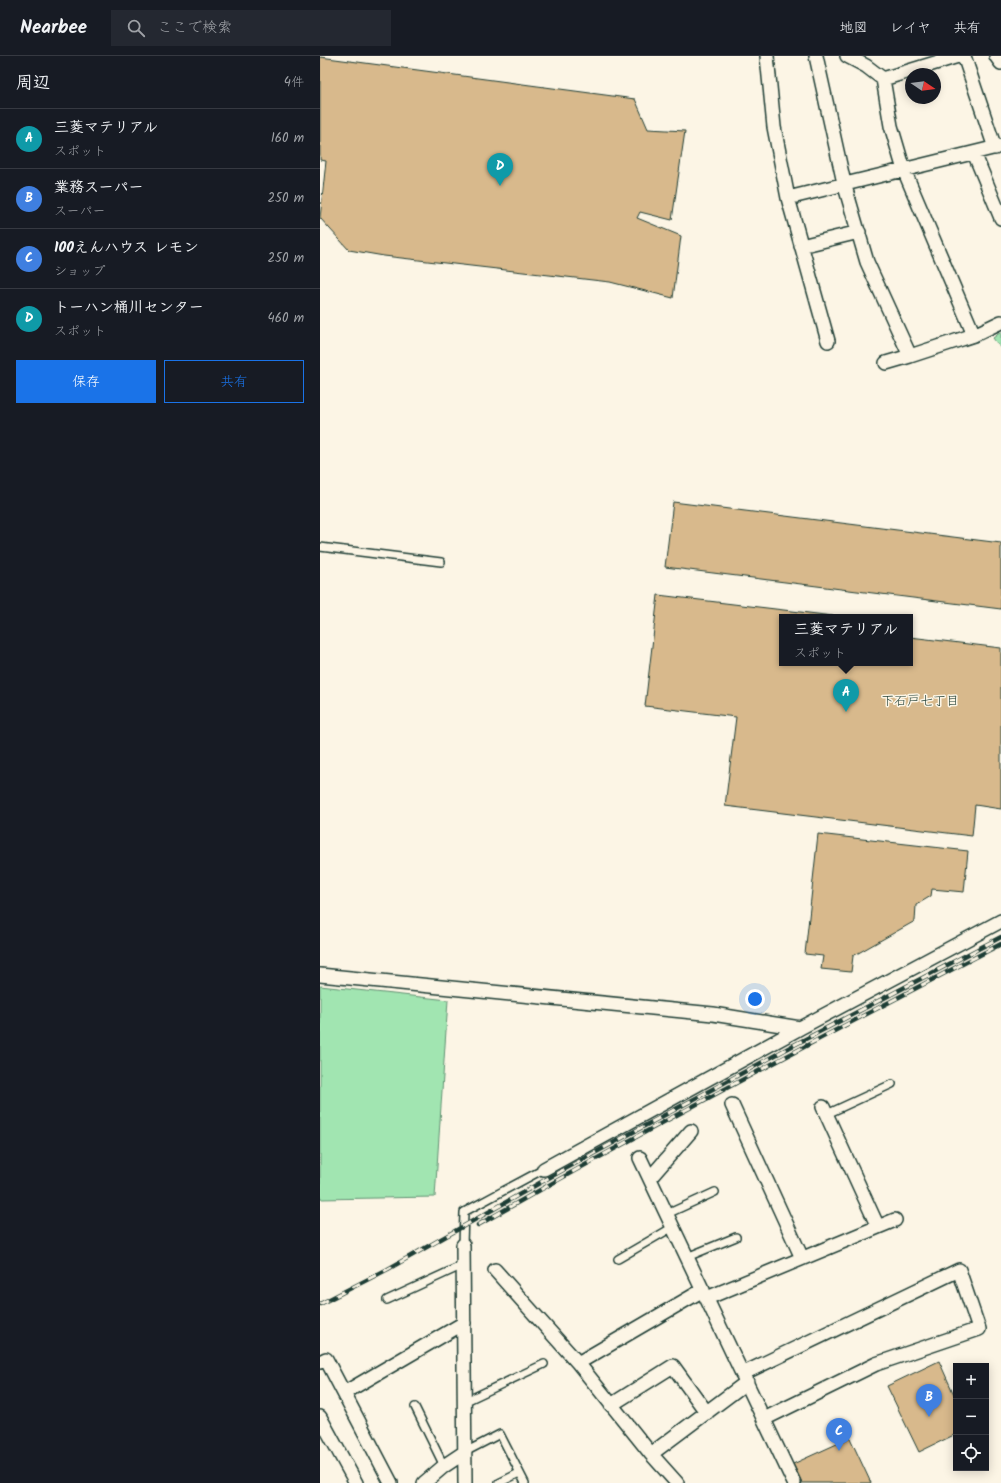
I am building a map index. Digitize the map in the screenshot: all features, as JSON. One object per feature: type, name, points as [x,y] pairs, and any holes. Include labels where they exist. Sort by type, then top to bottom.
[{"type":"street","points":[[767,56],[774,127],[788,198],[828,341]]},
{"type":"street","points":[[816,56],[844,183],[867,262],[910,356]]},
{"type":"street","points":[[847,56],[868,61],[882,79],[891,126],[904,170],[974,335]]},
{"type":"street","points":[[882,79],[958,56]]},
{"type":"street","points":[[788,198],[844,183],[998,147],[964,56]]},
{"type":"street","points":[[996,56],[1001,63]]},
{"type":"street","points":[[974,153],[1001,218]]},
{"type":"street","points":[[801,246],[859,232]]},
{"type":"street","points":[[886,362],[910,356],[974,335],[1001,322]]},
{"type":"street","points":[[544,1168],[800,1028],[1001,921]]},
{"type":"street","points":[[320,975],[713,1014],[800,1028]]},
{"type":"street","points":[[732,1105],[802,1258]]},
{"type":"street","points":[[825,1111],[878,1227]]},
{"type":"street","points":[[650,1178],[691,1131]]},
{"type":"street","points":[[640,1158],[794,1483]]},
{"type":"street","points":[[578,1363],[705,1294],[802,1258],[895,1220]]},
{"type":"street","points":[[463,1245],[465,1483]]},
{"type":"street","points":[[495,1270],[578,1363],[651,1454],[677,1483]]},
{"type":"street","points":[[651,1454],[707,1412],[744,1378],[959,1270],[979,1329],[876,1364],[764,1419]]},
{"type":"street","points":[[344,1393],[464,1323]]},
{"type":"street","points":[[320,1362],[326,1359],[391,1483]]},
{"type":"street","points":[[611,1405],[673,1366],[707,1412]]},
{"type":"street","points":[[320,1417],[356,1483]]},
{"type":"street","points":[[424,1483],[444,1466],[465,1452]]},
{"type":"lane","points":[[320,547],[441,562]]},
{"type":"lane","points":[[825,1111],[892,1084]]},
{"type":"lane","points":[[463,1245],[464,1212],[544,1168]]},
{"type":"lane","points":[[667,1214],[715,1192]]},
{"type":"lane","points":[[618,1258],[673,1227]]},
{"type":"lane","points":[[687,1257],[736,1237]]},
{"type":"lane","points":[[387,1300],[463,1265]]},
{"type":"lane","points":[[464,1402],[544,1364]]},
{"type":"lane","points":[[415,1407],[444,1466]]},
{"type":"lane","points":[[465,1452],[500,1434],[525,1483]]},
{"type":"lane","points":[[499,1483],[519,1472]]},
{"type":"green space","points":[[1001,332],[1001,349],[993,338]]},
{"type":"green space","points":[[320,986],[448,1000],[435,1197],[320,1199]]},
{"type":"building","points":[[320,57],[635,99],[648,129],[685,131],[672,220],[640,212],[637,218],[681,236],[673,298],[610,282],[384,256],[349,250],[320,218],[326,161],[320,160]]},
{"type":"building","points":[[673,502],[1001,543],[1001,609],[665,567]]},
{"type":"building","points":[[658,595],[817,614],[779,614],[779,666],[913,666],[913,637],[1001,648],[1001,809],[975,805],[972,836],[725,806],[736,717],[645,706]]},
{"type":"building","points":[[818,834],[968,851],[964,892],[932,889],[931,896],[916,905],[915,921],[853,956],[851,972],[821,969],[823,956],[805,954]]},
{"type":"building","points":[[939,1361],[953,1392],[953,1435],[919,1452],[887,1386]]},
{"type":"building","points":[[850,1438],[871,1483],[802,1483],[793,1464]]},
{"type":"railway","points":[[320,1304],[388,1269],[552,1176],[792,1046],[1001,937]]},
{"type":"railway","points":[[478,1225],[738,1082],[1001,944]]},
{"type":"place","name":"トーハン桶川センター","points":[[500,186]]},
{"type":"place","name":"三菱マテリアル","points":[[846,712]]},
{"type":"place","name":"業務スーパー","points":[[929,1417]]},
{"type":"place","name":"100えんハウス レモン","points":[[839,1451]]},
{"type":"district","name":"下石戸七丁目","points":[[920,701]]}]
